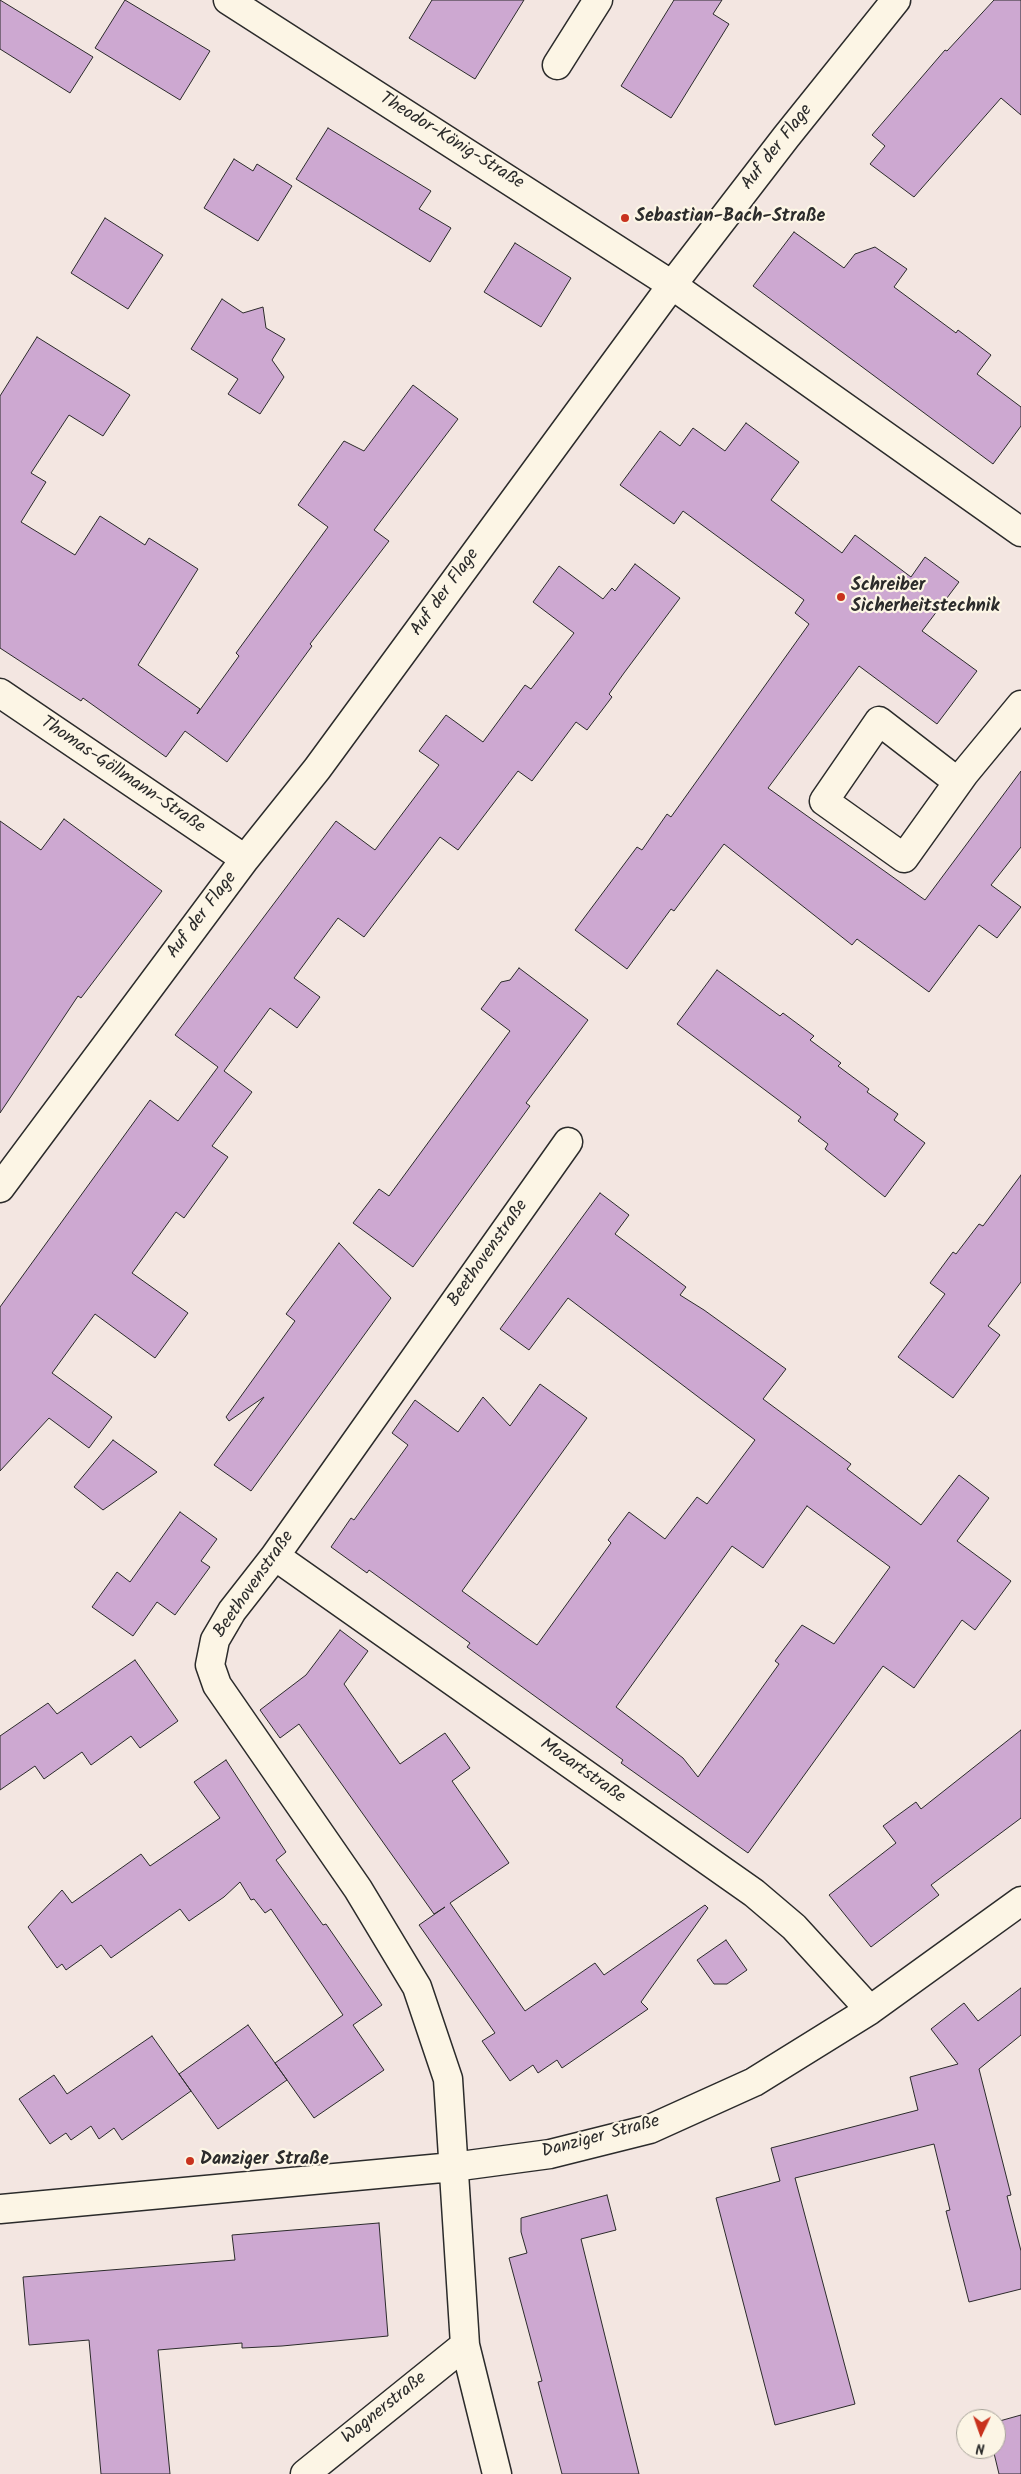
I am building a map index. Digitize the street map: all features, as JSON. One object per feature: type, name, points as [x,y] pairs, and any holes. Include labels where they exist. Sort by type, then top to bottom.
[{"type":"street","name":"Theodor-König-Straße","points":[[228,0],[672,285]]},
{"type":"street","points":[[557,65],[598,0]]},
{"type":"street","name":"Auf der Flage","points":[[0,1188],[245,859],[316,769],[672,285],[786,137],[896,0]]},
{"type":"street","points":[[672,285],[1019,527]]},
{"type":"street","name":"Thomas-Göllmann-Straße","points":[[0,693],[245,859]]},
{"type":"street","points":[[958,782],[879,721],[824,801],[904,858],[958,782],[1021,705]]},
{"type":"street","name":"Beethovenstraße","points":[[453,2167],[448,2079],[417,1987],[358,1889],[217,1685],[210,1665],[215,1640],[232,1611],[275,1556],[568,1142]]},
{"type":"street","name":"Mozartstraße","points":[[275,1556],[754,1893],[794,1927],[870,2010]]},
{"type":"street","name":"Danziger Straße","points":[[0,2208],[453,2167],[550,2154],[650,2129],[754,2082],[870,2010],[1021,1901]]},
{"type":"street","points":[[453,2167],[465,2345],[497,2474]]},
{"type":"street","name":"Wagnerstraße","points":[[305,2474],[465,2345]]},
{"type":"building","points":[[0,0],[93,57],[70,93],[0,49]]},
{"type":"building","points":[[125,0],[210,51],[180,100],[95,48]]},
{"type":"building","points":[[432,0],[524,0],[475,79],[409,38]]},
{"type":"building","points":[[674,0],[722,0],[713,14],[729,24],[671,118],[621,86]]},
{"type":"building","points":[[994,0],[1021,0],[1021,115],[1001,98],[914,197],[870,164],[885,146],[872,135],[945,50],[947,51]]},
{"type":"building","points":[[328,128],[431,191],[419,209],[451,228],[430,262],[296,179]]},
{"type":"building","points":[[234,159],[253,171],[257,164],[292,186],[258,241],[204,208]]},
{"type":"building","points":[[105,218],[163,255],[128,309],[71,273]]},
{"type":"building","points":[[794,232],[844,268],[855,254],[875,247],[907,269],[894,287],[956,333],[958,330],[991,355],[977,374],[1021,407],[1021,426],[993,464],[753,286]]},
{"type":"building","points":[[515,243],[571,278],[541,327],[484,292]]},
{"type":"building","points":[[222,299],[243,313],[263,307],[266,328],[285,339],[272,360],[284,377],[260,414],[228,394],[238,379],[191,349]]},
{"type":"building","points":[[37,337],[130,395],[103,436],[69,415],[31,473],[46,482],[21,522],[75,555],[100,516],[145,545],[149,538],[198,569],[138,665],[200,709],[197,714],[239,656],[236,653],[328,527],[298,505],[344,441],[364,451],[413,385],[458,419],[374,530],[389,541],[310,644],[312,646],[227,762],[185,731],[166,757],[83,698],[81,701],[0,648],[0,396]]},
{"type":"building","points":[[746,423],[799,462],[771,500],[842,553],[855,535],[911,577],[925,557],[959,582],[922,631],[977,671],[937,724],[859,666],[768,788],[925,900],[1021,771],[1021,847],[991,885],[1021,907],[997,938],[979,925],[929,992],[857,939],[852,945],[724,844],[674,911],[671,909],[627,969],[575,930],[637,847],[642,850],[667,814],[671,817],[809,624],[795,613],[804,600],[683,511],[674,524],[620,485],[660,431],[680,446],[693,428],[725,451]]},
{"type":"building","points":[[635,564],[680,598],[609,694],[612,697],[587,730],[576,722],[532,781],[518,771],[458,850],[440,837],[364,937],[338,918],[294,978],[320,997],[297,1028],[270,1008],[224,1071],[252,1092],[212,1146],[228,1157],[184,1218],[176,1212],[132,1273],[188,1313],[155,1358],[95,1314],[52,1373],[112,1417],[89,1448],[49,1418],[0,1471],[0,1307],[150,1100],[178,1121],[218,1067],[175,1035],[336,821],[375,850],[439,765],[419,751],[446,715],[483,742],[525,685],[531,689],[574,633],[533,602],[559,566],[603,599],[612,588],[615,591]]},
{"type":"building","points":[[64,819],[162,891],[81,998],[78,996],[0,1113],[0,821],[41,850]]},
{"type":"building","points":[[519,968],[588,1020],[526,1103],[530,1106],[413,1267],[353,1223],[379,1189],[389,1196],[510,1031],[481,1009],[501,982],[510,980]]},
{"type":"building","points":[[717,970],[780,1016],[783,1013],[814,1036],[810,1040],[841,1063],[838,1066],[869,1089],[867,1092],[898,1114],[894,1120],[925,1143],[885,1197],[825,1149],[828,1144],[798,1121],[801,1117],[677,1024]]},
{"type":"building","points":[[1021,1175],[1021,1282],[988,1326],[1000,1335],[953,1398],[898,1357],[945,1294],[930,1283],[953,1252],[956,1254],[979,1224],[983,1226]]},
{"type":"building","points":[[600,1193],[629,1215],[615,1234],[686,1287],[680,1295],[786,1369],[763,1399],[851,1464],[847,1469],[921,1525],[959,1475],[989,1498],[957,1541],[1011,1581],[975,1630],[962,1620],[914,1688],[883,1666],[748,1853],[621,1763],[623,1760],[467,1647],[470,1643],[369,1570],[367,1573],[331,1547],[351,1518],[354,1520],[408,1445],[392,1433],[415,1400],[458,1432],[483,1397],[510,1426],[540,1384],[587,1418],[462,1591],[537,1645],[611,1543],[608,1540],[629,1512],[665,1539],[697,1497],[707,1504],[755,1440],[568,1298],[529,1350],[500,1329]],"holes":[[[807,1506],[890,1567],[834,1644],[802,1625],[775,1661],[779,1664],[698,1777],[683,1758],[616,1707],[732,1546],[763,1568]]]},
{"type":"building","points":[[339,1243],[391,1298],[251,1491],[214,1465],[264,1397],[229,1421],[226,1417],[295,1321],[286,1314]]},
{"type":"building","points":[[113,1440],[157,1472],[103,1510],[74,1487]]},
{"type":"building","points":[[180,1512],[217,1539],[201,1561],[210,1567],[175,1615],[157,1602],[133,1636],[92,1607],[117,1572],[130,1582]]},
{"type":"building","points":[[340,1630],[368,1651],[344,1684],[400,1764],[445,1733],[470,1768],[452,1781],[509,1863],[450,1903],[525,2011],[595,1963],[604,1975],[705,1905],[708,1908],[641,2002],[648,2009],[562,2068],[557,2060],[538,2073],[533,2065],[510,2081],[482,2041],[495,2033],[419,1925],[445,1907],[434,1914],[299,1724],[280,1738],[260,1710],[306,1675]]},
{"type":"building","points":[[135,1660],[178,1721],[140,1748],[131,1736],[91,1765],[82,1752],[44,1779],[35,1766],[0,1790],[0,1736],[48,1703],[57,1714]]},
{"type":"building","points":[[1021,1730],[1021,1818],[931,1885],[939,1895],[871,1947],[829,1895],[896,1843],[883,1826],[916,1802],[921,1809]]},
{"type":"building","points":[[226,1760],[286,1852],[276,1860],[323,1925],[326,1924],[382,2005],[353,2025],[384,2070],[314,2118],[275,2063],[343,2015],[271,1909],[265,1913],[254,1899],[251,1900],[240,1882],[224,1897],[189,1921],[180,1909],[111,1958],[101,1945],[66,1970],[62,1964],[57,1968],[28,1927],[62,1890],[72,1903],[141,1854],[150,1866],[220,1818],[194,1782]]},
{"type":"building","points":[[726,1940],[747,1970],[727,1984],[714,1984],[697,1960]]},
{"type":"building","points":[[1021,1988],[1021,2035],[979,2069],[1011,2195],[1007,2196],[1021,2251],[1021,2289],[969,2302],[946,2211],[950,2210],[934,2144],[795,2178],[855,2404],[775,2425],[716,2198],[780,2181],[771,2148],[918,2110],[910,2077],[958,2064],[931,2029],[964,2003],[978,2021]]},
{"type":"building","points":[[248,2025],[287,2080],[218,2129],[179,2074]]},
{"type":"building","points":[[152,2036],[191,2091],[122,2140],[114,2128],[99,2139],[91,2126],[71,2140],[66,2133],[50,2144],[19,2099],[54,2075],[67,2094]]},
{"type":"building","points":[[607,2195],[616,2230],[581,2239],[639,2474],[562,2474],[538,2382],[542,2381],[509,2258],[527,2253],[521,2232],[521,2218]]},
{"type":"building","points":[[379,2223],[388,2336],[282,2346],[242,2348],[242,2343],[158,2350],[170,2474],[101,2474],[89,2340],[29,2345],[23,2277],[235,2260],[232,2235]]},
{"type":"building","points":[[1021,2415],[1021,2474],[999,2474],[995,2459],[1006,2459],[1006,2419]]},
{"type":"place","name":"Sebastian-Bach-Straße","points":[[625,218]]},
{"type":"place","name":"Schreiber Sicherheitstechnik","points":[[841,597]]},
{"type":"place","name":"Danziger Straße","points":[[190,2161]]}]
